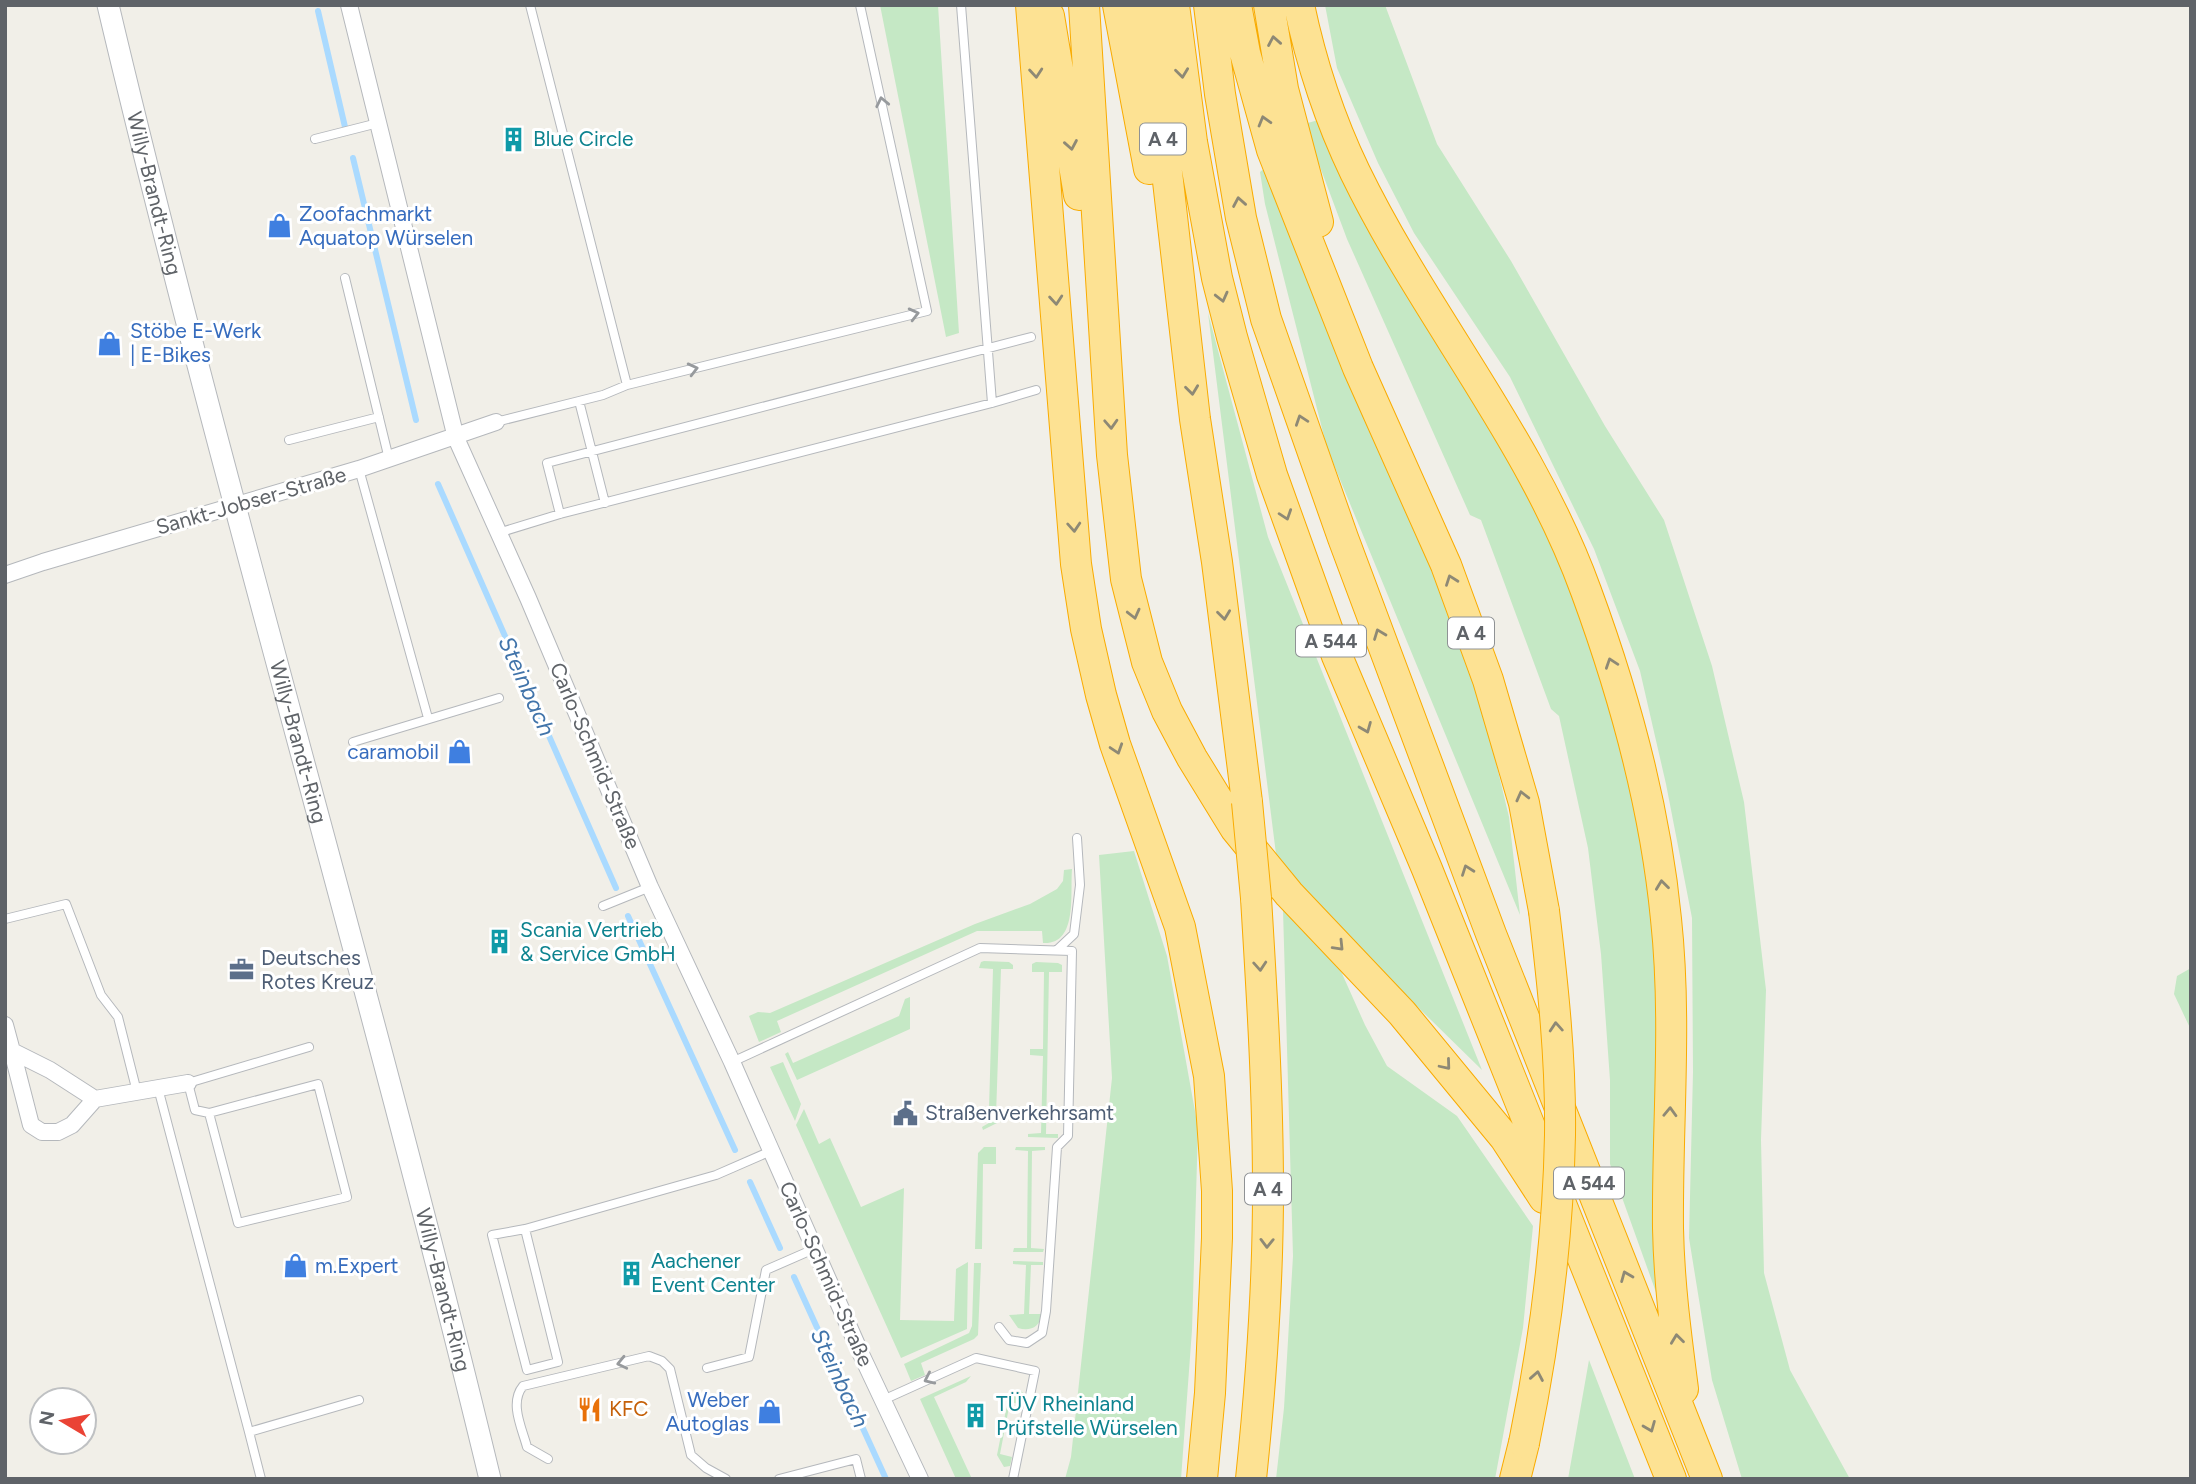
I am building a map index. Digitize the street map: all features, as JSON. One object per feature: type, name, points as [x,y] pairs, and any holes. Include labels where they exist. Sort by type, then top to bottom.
[{"type":"highway","points":[[1031,5],[1076,564],[1086,629],[1115,744],[1180,927],[1209,1076],[1216,1167],[1217,1238],[1210,1393],[1202,1479]]},
{"type":"highway","points":[[1047,5],[1107,356]]},
{"type":"highway","points":[[1084,5],[1112,455],[1131,602],[1147,662],[1167,711],[1235,828],[1289,894],[1402,1013],[1505,1138],[1579,1251]]},
{"type":"highway","points":[[1118,5],[1143,143],[1157,205],[1178,274]]},
{"type":"highway","name":"A 4","points":[[1148,5],[1178,274],[1247,802],[1256,898],[1265,1054],[1268,1194],[1262,1345],[1251,1479]]},
{"type":"highway","name":"A 544","points":[[1174,5],[1192,142],[1217,278],[1272,475],[1342,669],[1427,869],[1671,1479]]},
{"type":"highway","name":"A 544","points":[[1209,5],[1220,94],[1241,218],[1266,319],[1343,538],[1491,934],[1707,1479]]},
{"type":"highway","name":"A 4","points":[[1236,5],[1245,52],[1272,150],[1358,368],[1440,553],[1488,680],[1524,803],[1544,911],[1557,1044],[1559,1175],[1548,1307],[1515,1479]]},
{"type":"highway","points":[[1269,5],[1283,89],[1358,368]]},
{"type":"highway","points":[[1300,5],[1310,53],[1354,169],[1393,243],[1507,427],[1549,504],[1589,598],[1618,683],[1638,755],[1650,808],[1667,921],[1671,1028],[1670,1263],[1688,1431]]},
{"type":"street","name":"Willy-Brandt-Ring","points":[[108,5],[168,248],[490,1479]]},
{"type":"street","name":"Carlo-Schmid-Straße","points":[[349,5],[456,438],[650,887],[920,1479]]},
{"type":"street","name":"Sankt-Jobser-Straße","points":[[5,575],[359,469],[456,438],[496,422]]},
{"type":"street","points":[[5,1025],[31,1125],[42,1132],[58,1132],[72,1125],[94,1099],[188,1083]]},
{"type":"street","points":[[12,1051],[50,1070],[94,1099]]},
{"type":"lane","points":[[530,5],[627,385]]},
{"type":"lane","points":[[496,422],[603,396],[627,385],[927,311],[860,5]]},
{"type":"lane","points":[[961,5],[992,403]]},
{"type":"lane","points":[[315,139],[378,123]]},
{"type":"lane","points":[[345,278],[389,459]]},
{"type":"lane","points":[[559,514],[547,463],[988,346],[1031,337]]},
{"type":"lane","points":[[498,533],[559,514],[1036,390]]},
{"type":"lane","points":[[579,401],[605,503]]},
{"type":"lane","points":[[289,440],[379,418]]},
{"type":"lane","points":[[359,469],[428,719]]},
{"type":"lane","points":[[353,742],[499,698]]},
{"type":"lane","points":[[1057,950],[1074,934],[1080,886],[1077,838]]},
{"type":"lane","points":[[603,906],[650,887]]},
{"type":"lane","points":[[5,919],[66,904],[101,995],[118,1017],[137,1092]]},
{"type":"lane","points":[[732,1062],[980,948],[1072,951],[1068,1136],[1057,1147],[1046,1311],[1042,1333],[1027,1343],[1009,1340],[999,1327]]},
{"type":"lane","points":[[209,1113],[238,1223],[347,1197],[318,1084],[209,1113],[195,1110],[188,1083],[309,1047]]},
{"type":"lane","points":[[158,1088],[261,1479]]},
{"type":"lane","points":[[525,1229],[558,1362],[527,1370],[492,1235],[525,1229],[716,1175],[771,1151]]},
{"type":"lane","points":[[707,1368],[749,1357],[766,1269],[814,1249]]},
{"type":"lane","points":[[548,1459],[527,1447],[515,1403],[523,1386],[649,1356],[663,1361],[670,1370],[691,1455],[706,1468],[726,1479]]},
{"type":"lane","points":[[883,1400],[976,1358],[1035,1371],[1013,1479]]},
{"type":"lane","points":[[249,1432],[359,1400]]},
{"type":"lane","points":[[779,1479],[856,1459],[861,1479]]},
{"type":"green space","points":[[880,5],[938,5],[959,333],[946,337]]},
{"type":"green space","points":[[1325,5],[1385,5],[1437,144],[1511,261],[1605,426],[1664,520],[1712,666],[1744,802],[1766,990],[1761,1140],[1764,1273],[1790,1370],[1850,1479],[1742,1479],[1712,1380],[1689,1238],[1693,1072],[1692,918],[1666,784],[1640,671],[1594,549],[1510,377],[1414,233],[1378,163],[1337,68]]},
{"type":"green space","points":[[1322,119],[1492,418],[1575,589],[1633,780],[1654,903],[1660,998],[1657,1295],[1610,1164],[1610,1080],[1601,954],[1588,848],[1559,716],[1551,709],[1481,520],[1470,515],[1347,239],[1304,124]]},
{"type":"green space","points":[[1266,167],[1419,536],[1485,717],[1509,817],[1520,915],[1327,448],[1265,204],[1260,172]]},
{"type":"green space","points":[[1208,313],[1268,537],[1482,1070],[1278,870]]},
{"type":"green space","points":[[1134,851],[1167,956],[1198,1128],[1192,1330],[1181,1479],[1065,1479],[1071,1457],[1112,1078],[1099,855]]},
{"type":"green space","points":[[1072,869],[1070,916],[1062,936],[1054,941],[1043,943],[1042,931],[977,931],[777,1021],[781,1032],[759,1042],[749,1016],[758,1012],[770,1013],[975,924],[1030,904],[1057,889],[1063,881],[1064,870]]},
{"type":"green space","points":[[1283,910],[1340,969],[1387,1066],[1457,1116],[1533,1226],[1523,1328],[1495,1479],[1276,1479],[1284,1408],[1293,1256]]},
{"type":"green space","points":[[984,961],[1009,962],[1013,969],[1001,969],[996,1116],[1009,1117],[983,1130],[982,1127],[994,1120],[989,1109],[993,969],[979,968]]},
{"type":"green space","points":[[1036,962],[1062,965],[1062,972],[1049,972],[1046,1134],[1058,1134],[1058,1138],[1028,1137],[1028,1134],[1041,1133],[1043,1056],[1030,1055],[1030,1049],[1043,1049],[1044,972],[1032,972],[1032,964]]},
{"type":"green space","points":[[2191,968],[2191,1030],[2174,994],[2177,976]]},
{"type":"green space","points":[[910,997],[910,1029],[797,1080],[785,1054],[788,1052],[793,1063],[899,1016],[905,999]]},
{"type":"green space","points":[[783,1062],[801,1104],[795,1121],[770,1067]]},
{"type":"green space","points":[[804,1109],[819,1144],[830,1138],[861,1207],[904,1188],[900,1320],[954,1321],[956,1269],[968,1262],[967,1329],[901,1358],[796,1125]]},
{"type":"green space","points":[[984,1147],[996,1147],[996,1164],[983,1164],[982,1249],[975,1249],[978,1153]]},
{"type":"green space","points":[[1016,1147],[1045,1147],[1045,1150],[1032,1151],[1031,1248],[1044,1249],[1043,1252],[1013,1252],[1014,1248],[1027,1248],[1028,1151],[1015,1150]]},
{"type":"green space","points":[[1013,1261],[1043,1262],[1043,1265],[1031,1265],[1029,1314],[1042,1314],[1037,1325],[1030,1329],[1018,1328],[1009,1315],[1024,1314],[1026,1265],[1013,1264]]},
{"type":"green space","points":[[974,1263],[981,1263],[978,1335],[921,1363],[925,1375],[911,1381],[904,1364],[969,1333],[972,1326]]},
{"type":"green space","points":[[1589,1360],[1635,1479],[1568,1479]]},
{"type":"green space","points":[[971,1376],[966,1382],[934,1397],[972,1479],[956,1479],[920,1399]]},
{"type":"green space","points":[[1021,1391],[1025,1395],[1023,1405],[1010,1402],[1000,1454],[1012,1457],[1010,1466],[1004,1467],[997,1455],[1008,1400]]},
{"type":"waterway","name":"Steinbach","points":[[318,11],[345,127]]},
{"type":"waterway","name":"Steinbach","points":[[353,158],[416,420]]},
{"type":"waterway","name":"Steinbach","points":[[438,484],[616,888]]},
{"type":"waterway","name":"Steinbach","points":[[628,916],[735,1150]]},
{"type":"waterway","name":"Steinbach","points":[[750,1182],[780,1248]]},
{"type":"waterway","name":"Steinbach","points":[[794,1277],[886,1479]]},
{"type":"place","name":"Blue Circle","points":[[513,139]]},
{"type":"place","name":"Zoofachmarkt Aquatop Würselen","points":[[279,226]]},
{"type":"place","name":"Stöbe E-Werk | E-Bikes","points":[[110,343]]},
{"type":"place","name":"caramobil","points":[[459,752]]},
{"type":"place","name":"Scania Vertrieb & Service GmbH","points":[[500,942]]},
{"type":"place","name":"Deutsches Rotes Kreuz","points":[[241,970]]},
{"type":"place","name":"Straßenverkehrsamt","points":[[905,1113]]},
{"type":"place","name":"m.Expert","points":[[295,1266]]},
{"type":"place","name":"Aachener Event Center","points":[[631,1273]]},
{"type":"place","name":"KFC","points":[[589,1409]]},
{"type":"place","name":"Weber Autoglas","points":[[769,1412]]},
{"type":"place","name":"TÜV Rheinland Prüfstelle Würselen","points":[[976,1416]]}]
